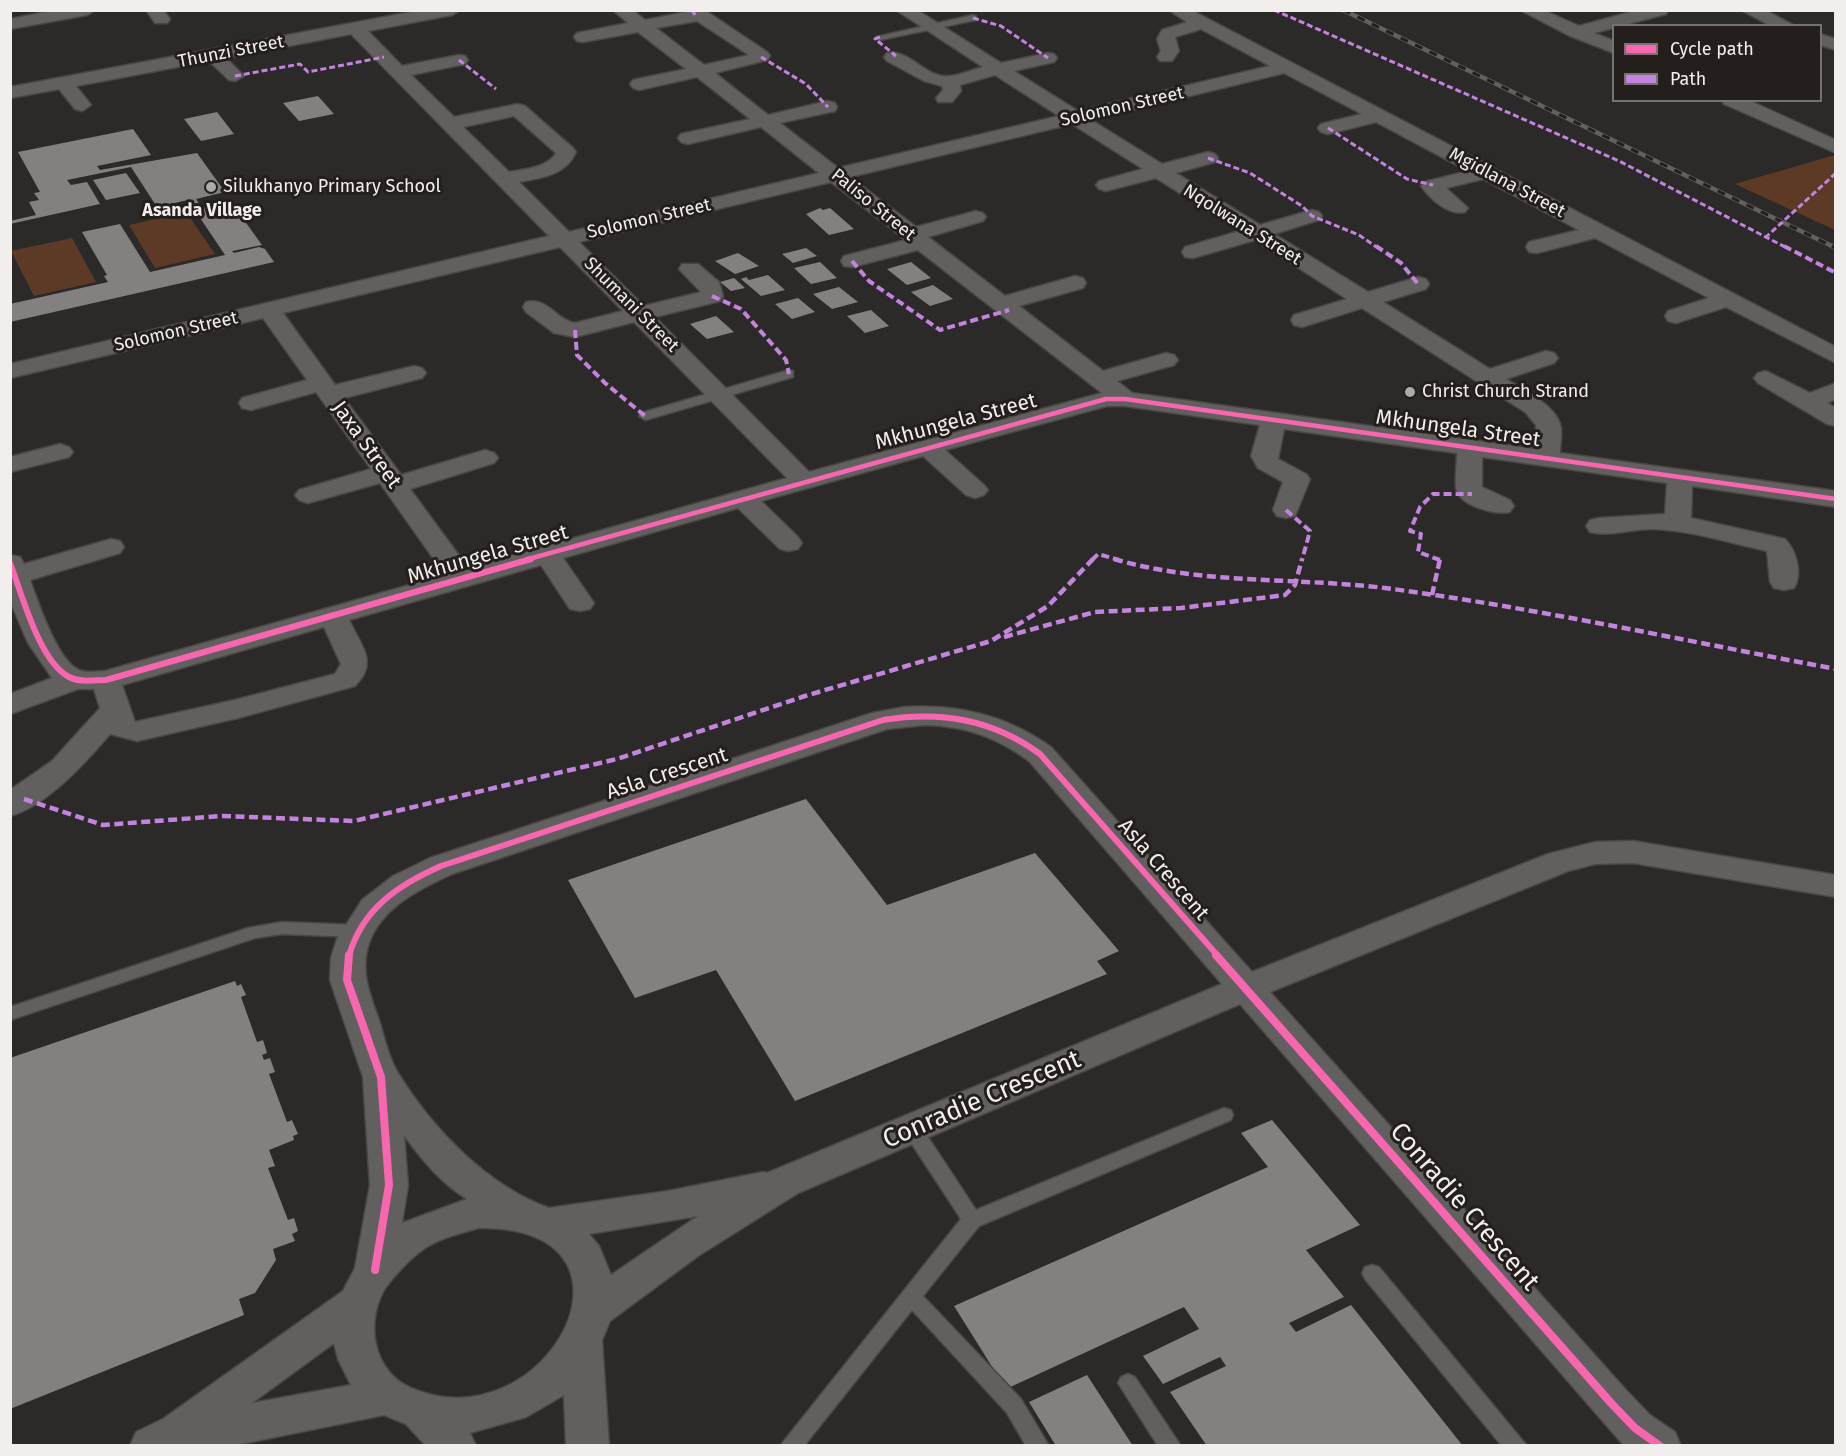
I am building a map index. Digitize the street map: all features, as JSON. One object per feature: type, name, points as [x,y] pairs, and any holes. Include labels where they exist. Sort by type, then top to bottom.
[{"type":"street","points":[[10,24],[87,10]]},
{"type":"street","name":"Thunzi Street","points":[[10,93],[452,10]]},
{"type":"street","name":"Paliso Street","points":[[621,10],[1125,399]]},
{"type":"street","name":"Nqolwana Street","points":[[904,10],[1072,119],[1534,407],[1546,419],[1549,429],[1547,458]]},
{"type":"street","name":"Mgidlana Street","points":[[1177,10],[1836,356]]},
{"type":"street","points":[[1528,10],[1612,47]]},
{"type":"street","points":[[1576,32],[1660,10]]},
{"type":"street","points":[[1749,10],[1781,24]]},
{"type":"street","points":[[583,37],[700,15],[738,38],[761,56],[639,84]]},
{"type":"street","points":[[1166,57],[1170,51],[1166,39],[1168,34],[1203,23]]},
{"type":"street","name":"Shumani Street","points":[[356,29],[804,481]]},
{"type":"street","points":[[1822,39],[1836,45]]},
{"type":"street","points":[[213,55],[235,76]]},
{"type":"street","points":[[893,57],[930,77],[948,91],[960,78],[1048,58]]},
{"type":"street","points":[[398,72],[459,60]]},
{"type":"street","name":"Solomon Street","points":[[10,371],[1288,68]]},
{"type":"street","points":[[64,83],[82,105]]},
{"type":"street","points":[[496,89],[560,145],[566,156],[552,168],[505,179]]},
{"type":"street","points":[[1735,102],[1836,147]]},
{"type":"street","points":[[688,138],[828,107]]},
{"type":"street","points":[[448,124],[518,110]]},
{"type":"street","points":[[1328,128],[1380,116]]},
{"type":"street","points":[[1106,185],[1208,158]]},
{"type":"street","points":[[1458,208],[1431,186],[1486,172]]},
{"type":"street","points":[[1192,252],[1312,216]]},
{"type":"street","points":[[852,261],[976,217]]},
{"type":"street","points":[[1537,247],[1598,231]]},
{"type":"street","points":[[534,307],[568,330],[581,329],[712,296],[711,287],[690,269]]},
{"type":"street","points":[[1001,304],[1075,283]]},
{"type":"street","points":[[1302,320],[1419,284]]},
{"type":"street","points":[[1676,316],[1728,299]]},
{"type":"street","name":"Jaxa Street","points":[[269,310],[463,580]]},
{"type":"street","points":[[1486,378],[1546,358]]},
{"type":"street","points":[[1100,379],[1166,360]]},
{"type":"street","points":[[251,403],[414,373]]},
{"type":"street","points":[[1766,378],[1836,419]]},
{"type":"street","points":[[1809,403],[1836,390]]},
{"type":"street","name":"Mkhungela Street","points":[[76,680],[106,680],[463,580],[742,498],[1106,399],[1125,399],[1836,499]]},
{"type":"street","points":[[1274,420],[1264,456],[1267,463],[1297,479],[1286,510]]},
{"type":"street","points":[[927,447],[975,490]]},
{"type":"street","points":[[1470,448],[1469,490],[1481,499],[1501,506]]},
{"type":"street","points":[[10,465],[60,452]]},
{"type":"street","points":[[309,495],[485,458]]},
{"type":"street","points":[[1678,523],[1680,477]]},
{"type":"street","points":[[742,498],[789,543]]},
{"type":"street","points":[[1599,526],[1652,521],[1678,523],[1776,545],[1782,551],[1784,582]]},
{"type":"street","points":[[76,680],[58,670],[47,652],[12,572],[111,547]]},
{"type":"street","points":[[548,555],[580,603]]},
{"type":"street","points":[[106,680],[122,729],[137,732],[238,709],[345,680],[353,672],[355,664],[333,616]]},
{"type":"street","points":[[10,705],[76,680]]},
{"type":"street","points":[[10,806],[63,768],[116,710]]},
{"type":"street","name":"Asla Crescent","points":[[455,1446],[364,1370],[353,1338],[353,1318],[366,1287],[389,1185],[381,1077],[347,980],[349,947],[357,931],[382,900],[420,875],[441,866],[883,720],[922,714],[942,715],[985,723],[1006,731],[1040,754],[1245,988]]},
{"type":"street","name":"Conradie Crescent","points":[[165,1441],[366,1287],[404,1242],[439,1222],[479,1212],[534,1219],[668,1207],[784,1182],[913,1130],[1245,988],[1559,862],[1595,853],[1651,854],[1836,886]]},
{"type":"street","name":"Conradie Crescent","points":[[1245,988],[1611,1403],[1635,1428],[1660,1446]]},
{"type":"street","name":"Asla Crescent","points":[[381,1077],[444,1157],[466,1180],[578,1246],[593,1275],[589,1326],[588,1446]]},
{"type":"street","name":"Conradie Crescent","points":[[165,1441],[405,1404],[465,1415],[498,1409],[530,1395],[558,1375],[589,1326],[684,1245],[784,1182]]},
{"type":"lane","points":[[880,37],[973,18]]},
{"type":"lane","points":[[645,416],[789,374]]},
{"type":"lane","points":[[10,1014],[254,932],[282,928],[357,931]]},
{"type":"lane","points":[[791,1446],[972,1220],[1224,1115]]},
{"type":"lane","points":[[913,1130],[972,1220]]},
{"type":"lane","points":[[1372,1273],[1516,1446]]},
{"type":"lane","points":[[911,1296],[1014,1406],[1038,1446]]},
{"type":"lane","points":[[1128,1383],[1170,1446]]},
{"type":"shaded area","points":[[1835,155],[1836,228],[1833,229],[1735,184]]},
{"type":"shaded area","points":[[186,212],[215,254],[155,268],[129,225]]},
{"type":"shaded area","points":[[72,238],[96,282],[34,296],[11,251]]},
{"type":"building","points":[[318,96],[334,114],[299,121],[283,103]]},
{"type":"building","points":[[217,112],[234,134],[201,141],[184,119]]},
{"type":"building","points":[[133,129],[151,155],[97,166],[100,170],[197,153],[225,192],[196,199],[202,208],[231,202],[262,245],[232,251],[234,253],[259,247],[265,249],[274,262],[10,322],[10,304],[108,282],[104,276],[107,275],[82,232],[120,224],[150,272],[225,255],[188,200],[157,207],[131,167],[67,180],[71,185],[87,182],[100,204],[10,224],[10,221],[36,215],[29,202],[39,200],[34,193],[40,192],[18,152]]},
{"type":"building","points":[[126,173],[140,193],[106,200],[93,180]]},
{"type":"building","points":[[820,208],[823,210],[830,208],[854,229],[829,235],[806,214]]},
{"type":"building","points":[[806,248],[817,256],[793,263],[782,254]]},
{"type":"building","points":[[738,253],[759,266],[735,274],[715,261]]},
{"type":"building","points":[[820,262],[837,278],[811,284],[794,268]]},
{"type":"building","points":[[911,262],[931,278],[907,285],[887,269]]},
{"type":"building","points":[[768,275],[785,290],[761,296],[741,279],[746,277],[749,280]]},
{"type":"building","points":[[734,278],[745,288],[731,291],[720,282]]},
{"type":"building","points":[[933,285],[953,299],[930,306],[911,292]]},
{"type":"building","points":[[839,287],[858,302],[832,309],[813,294]]},
{"type":"building","points":[[798,298],[815,312],[792,319],[775,304]]},
{"type":"building","points":[[871,310],[889,326],[865,333],[847,316]]},
{"type":"building","points":[[716,316],[734,332],[707,339],[690,324]]},
{"type":"building","points":[[806,799],[887,905],[1035,853],[1119,951],[1097,961],[1107,974],[795,1101],[716,970],[635,998],[568,880]]},
{"type":"building","points":[[235,981],[237,986],[241,984],[246,995],[241,997],[257,1042],[263,1040],[267,1053],[262,1055],[264,1060],[270,1058],[275,1072],[269,1074],[287,1122],[292,1120],[298,1134],[293,1136],[294,1140],[269,1150],[275,1166],[268,1168],[288,1220],[294,1218],[298,1231],[292,1234],[295,1241],[273,1249],[276,1260],[255,1293],[239,1299],[244,1315],[10,1409],[10,1058]]},
{"type":"building","points":[[1272,1120],[1360,1225],[1306,1250],[1344,1297],[1289,1323],[1296,1332],[1351,1305],[1463,1446],[1207,1446],[1170,1392],[1226,1366],[1220,1357],[1163,1384],[1143,1356],[1199,1329],[1184,1307],[1006,1389],[954,1306],[1268,1167],[1241,1133]]},
{"type":"building","points":[[1087,1375],[1133,1446],[1056,1446],[1029,1402]]},
{"type":"railway","points":[[1343,10],[1836,248],[1832,246]]},
{"type":"marked path","points":[[692,10],[695,15]]},
{"type":"marked path","points":[[1274,10],[1619,161],[1836,273]]},
{"type":"marked path","points":[[973,18],[1001,26],[1048,58]]},
{"type":"marked path","points":[[880,37],[875,39],[895,55],[893,57]]},
{"type":"marked path","points":[[235,76],[300,64],[308,72],[384,57]]},
{"type":"marked path","points":[[761,57],[806,84],[828,107]]},
{"type":"marked path","points":[[459,60],[496,89]]},
{"type":"marked path","points":[[1328,128],[1407,179],[1433,185]]},
{"type":"marked path","points":[[1208,158],[1250,173],[1302,206],[1312,216],[1359,235],[1401,263],[1418,284]]},
{"type":"marked path","points":[[1765,238],[1836,173]]},
{"type":"marked path","points":[[852,261],[869,281],[940,330],[1009,310]]},
{"type":"marked path","points":[[712,296],[741,309],[786,360],[789,374]]},
{"type":"marked path","points":[[575,330],[577,355],[605,383],[645,416]]},
{"type":"marked path","points":[[1432,595],[1440,559],[1418,552],[1421,534],[1410,531],[1420,507],[1433,494],[1472,494]]},
{"type":"marked path","points":[[1004,637],[1095,612],[1181,608],[1285,595],[1295,585],[1310,531],[1286,510]]},
{"type":"marked path","points":[[24,799],[103,825],[222,816],[354,821],[617,759],[805,696],[991,641],[1048,606],[1098,554],[1128,563],[1230,580],[1381,588],[1468,600],[1836,669]]},
{"type":"cycle path","points":[[10,563],[42,643],[59,670],[78,680],[106,680],[804,481],[1106,399],[1125,399],[1836,499]]},
{"type":"cycle path","points":[[375,1270],[389,1185],[381,1077],[347,980],[348,958],[354,939],[362,923],[374,908],[405,884],[441,866],[883,720],[925,715],[946,716],[986,724],[1023,741],[1040,754],[1611,1403],[1635,1428],[1660,1446]]},
{"type":"place","name":"Silukhanyo Primary School","points":[[211,187]]},
{"type":"place","name":"Christ Church Strand","points":[[1410,392]]},
{"type":"district","name":"Asanda Village","points":[[202,211]]}]
